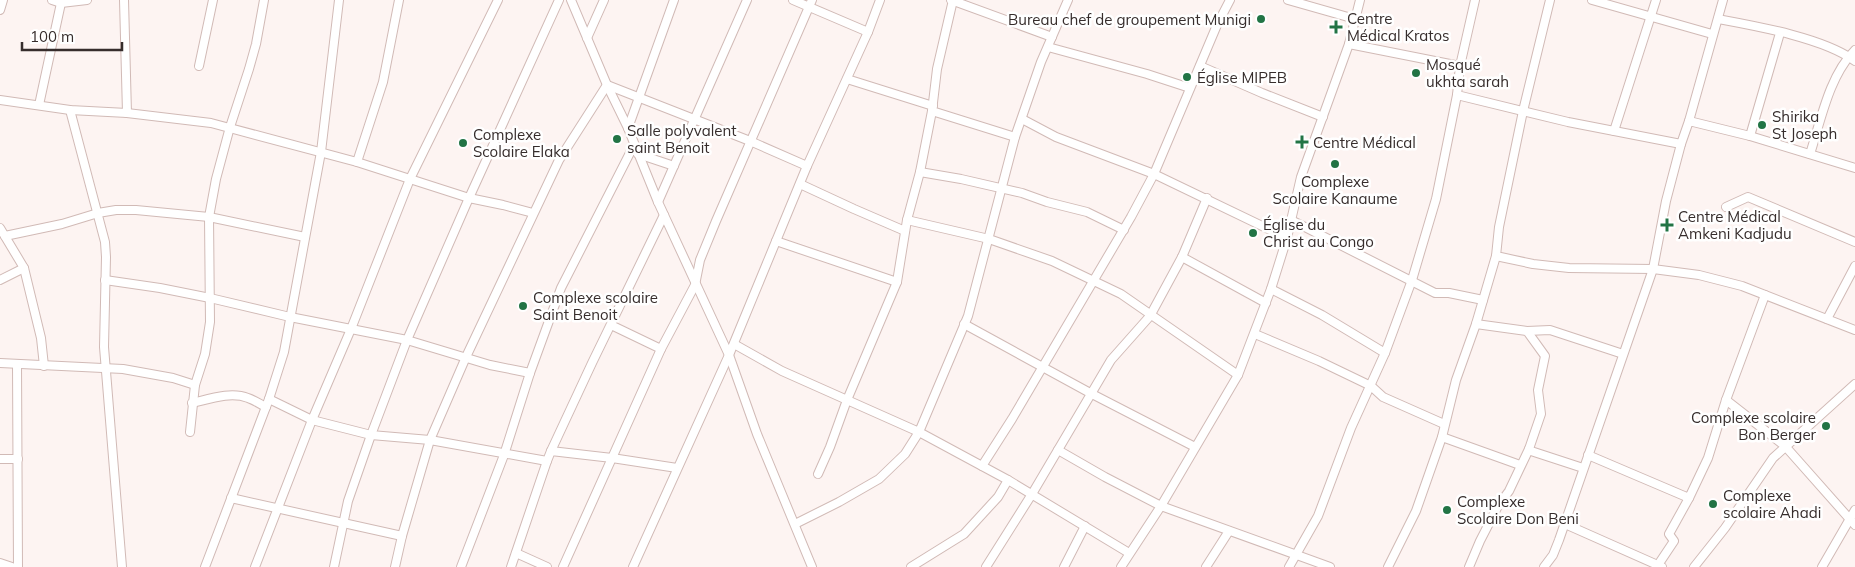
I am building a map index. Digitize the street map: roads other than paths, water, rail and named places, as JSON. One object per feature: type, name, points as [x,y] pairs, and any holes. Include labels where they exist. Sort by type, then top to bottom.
[{"type":"street","points":[[0,10],[3,0]]},
{"type":"street","points":[[52,0],[61,4],[87,0]]},
{"type":"street","points":[[124,0],[127,113]]},
{"type":"street","points":[[200,66],[213,0]]},
{"type":"street","points":[[190,432],[195,384],[205,354],[210,322],[209,217],[216,179],[230,127],[250,69],[264,0]]},
{"type":"street","points":[[206,567],[230,498],[268,403],[284,352],[320,152],[339,0]]},
{"type":"street","points":[[357,162],[383,82],[399,0]]},
{"type":"street","points":[[255,567],[312,420],[351,329],[410,179],[498,0]]},
{"type":"street","points":[[334,567],[348,501],[407,340],[559,0]]},
{"type":"street","points":[[571,0],[607,85],[628,128],[664,216],[729,355],[757,434],[812,567]]},
{"type":"street","points":[[587,38],[604,0]]},
{"type":"street","points":[[628,128],[674,0]]},
{"type":"street","points":[[658,202],[747,0]]},
{"type":"street","points":[[793,0],[811,3],[868,32]]},
{"type":"street","points":[[633,567],[734,344],[807,166],[868,32],[880,0]]},
{"type":"street","points":[[818,474],[897,282],[907,220],[920,172],[932,109],[937,69],[952,0],[1052,38]]},
{"type":"street","points":[[795,524],[879,479],[905,454],[919,432],[964,324],[1003,189],[1015,137],[1048,47],[1068,0]]},
{"type":"street","points":[[982,466],[1124,230],[1154,174],[1217,25],[1230,0]]},
{"type":"street","points":[[1288,0],[1355,20]]},
{"type":"street","points":[[1121,567],[1161,506],[1238,375],[1271,289],[1287,238],[1301,177],[1349,44],[1360,0]]},
{"type":"street","points":[[1289,567],[1318,516],[1351,428],[1386,353],[1412,280],[1436,199],[1457,95],[1460,66],[1475,0]]},
{"type":"street","points":[[1388,567],[1416,511],[1442,437],[1456,380],[1476,324],[1496,256],[1499,227],[1523,111],[1550,0]]},
{"type":"street","points":[[1592,0],[1712,34]]},
{"type":"street","points":[[1614,131],[1656,0]]},
{"type":"street","points":[[1544,567],[1553,555],[1565,524],[1653,270],[1666,201],[1723,0]]},
{"type":"street","points":[[563,567],[661,350],[695,285],[700,260],[811,3]]},
{"type":"street","points":[[38,105],[61,4]]},
{"type":"street","points":[[1718,19],[1780,32],[1819,43],[1852,59]]},
{"type":"street","points":[[1750,136],[1780,32]]},
{"type":"street","points":[[1349,44],[1460,66]]},
{"type":"street","points":[[1048,47],[1147,74],[1190,88]]},
{"type":"street","points":[[1810,154],[1834,83],[1852,59],[1855,50]]},
{"type":"street","points":[[1200,66],[1262,93],[1323,116]]},
{"type":"street","points":[[847,79],[1015,137]]},
{"type":"street","points":[[607,85],[750,141],[807,166]]},
{"type":"street","points":[[395,567],[430,440],[466,357],[533,213],[560,160],[607,85]]},
{"type":"street","points":[[1457,95],[1614,131],[1681,144]]},
{"type":"street","points":[[0,100],[70,110],[127,113],[230,127],[262,138],[357,162],[469,198],[533,213]]},
{"type":"street","points":[[70,110],[105,242],[104,348],[122,567]]},
{"type":"street","points":[[1022,119],[1056,137],[1154,174],[1287,238]]},
{"type":"street","points":[[1689,121],[1750,136],[1855,168]]},
{"type":"street","points":[[462,567],[504,455],[530,373],[561,288],[634,145]]},
{"type":"street","points":[[638,154],[674,166]]},
{"type":"street","points":[[920,172],[1003,189],[1086,212],[1124,230]]},
{"type":"street","points":[[800,184],[905,231]]},
{"type":"street","points":[[1726,207],[1748,197],[1855,242]]},
{"type":"street","points":[[986,567],[1032,494],[1111,360],[1150,316],[1182,256],[1207,198]]},
{"type":"street","points":[[6,236],[62,224],[98,213],[136,210],[209,217],[305,237]]},
{"type":"street","points":[[511,567],[551,451],[664,216]]},
{"type":"street","points":[[907,220],[989,240],[1052,261],[1093,280],[1121,294],[1150,316],[1238,375]]},
{"type":"street","points":[[1291,220],[1435,293],[1449,293],[1483,300]]},
{"type":"street","points":[[0,228],[24,268],[41,338],[44,366]]},
{"type":"street","points":[[776,241],[897,282]]},
{"type":"street","points":[[1182,256],[1266,303]]},
{"type":"street","points":[[1496,256],[1533,264],[1569,268],[1653,270],[1698,275],[1742,286],[1855,330]]},
{"type":"street","points":[[1827,319],[1855,266]]},
{"type":"street","points":[[0,280],[24,268]]},
{"type":"street","points":[[105,280],[160,288],[407,340],[493,366],[530,373]]},
{"type":"street","points":[[1271,289],[1322,315],[1386,353]]},
{"type":"street","points":[[1565,524],[1660,566],[1674,541],[1669,534],[1708,458],[1726,400],[1765,295]]},
{"type":"street","points":[[964,324],[1196,448]]},
{"type":"street","points":[[1476,324],[1527,331],[1550,330],[1623,354]]},
{"type":"street","points":[[611,326],[661,350]]},
{"type":"street","points":[[1469,567],[1492,516],[1510,491],[1541,414],[1538,390],[1545,356],[1527,331]]},
{"type":"street","points":[[1255,334],[1310,357],[1371,386],[1383,397],[1444,424]]},
{"type":"street","points":[[734,344],[784,372],[919,432],[1008,480],[1129,553]]},
{"type":"street","points":[[0,363],[123,369],[195,384]]},
{"type":"street","points":[[17,364],[18,567]]},
{"type":"street","points":[[1694,567],[1725,528],[1773,458],[1855,384]]},
{"type":"street","points":[[192,404],[240,395],[268,403],[312,420],[371,435],[430,440],[504,455],[547,461]]},
{"type":"street","points":[[1726,400],[1785,446],[1852,522]]},
{"type":"street","points":[[1442,437],[1520,465]]},
{"type":"street","points":[[1528,448],[1531,451],[1583,468]]},
{"type":"street","points":[[1058,450],[1105,478],[1161,506],[1330,567]]},
{"type":"street","points":[[551,451],[677,468]]},
{"type":"street","points":[[1588,455],[1688,498]]},
{"type":"street","points":[[0,459],[18,459]]},
{"type":"street","points":[[911,567],[964,534],[998,497],[1008,480]]},
{"type":"street","points":[[230,498],[402,536]]},
{"type":"street","points":[[1822,567],[1852,522],[1855,510]]},
{"type":"street","points":[[1064,567],[1085,526]]},
{"type":"street","points":[[1206,567],[1229,531]]},
{"type":"street","points":[[516,552],[547,567]]},
{"type":"street","points":[[0,563],[12,567]]},
{"type":"place","name":"Bureau chef de groupement Munigi","points":[[1261,19]]},
{"type":"place","name":"Centre Médical Kratos","points":[[1336,27]]},
{"type":"place","name":"Mosqué ukhta sarah","points":[[1416,73]]},
{"type":"place","name":"Église MIPEB","points":[[1187,77]]},
{"type":"place","name":"Shirika St Joseph","points":[[1762,125]]},
{"type":"place","name":"Salle polyvalent saint Benoit","points":[[617,139]]},
{"type":"place","name":"Centre Médical","points":[[1302,142]]},
{"type":"place","name":"Complexe Scolaire Elaka","points":[[463,143]]},
{"type":"place","name":"Complexe Scolaire Kanaume","points":[[1335,164]]},
{"type":"place","name":"Centre Médical Amkeni Kadjudu","points":[[1667,225]]},
{"type":"place","name":"Église du Christ au Congo","points":[[1253,233]]},
{"type":"place","name":"Complexe scolaire Saint Benoit","points":[[523,306]]},
{"type":"place","name":"Complexe scolaire Bon Berger","points":[[1826,426]]},
{"type":"place","name":"Complexe scolaire Ahadi","points":[[1713,504]]},
{"type":"place","name":"Complexe Scolaire Don Beni","points":[[1447,510]]}]
